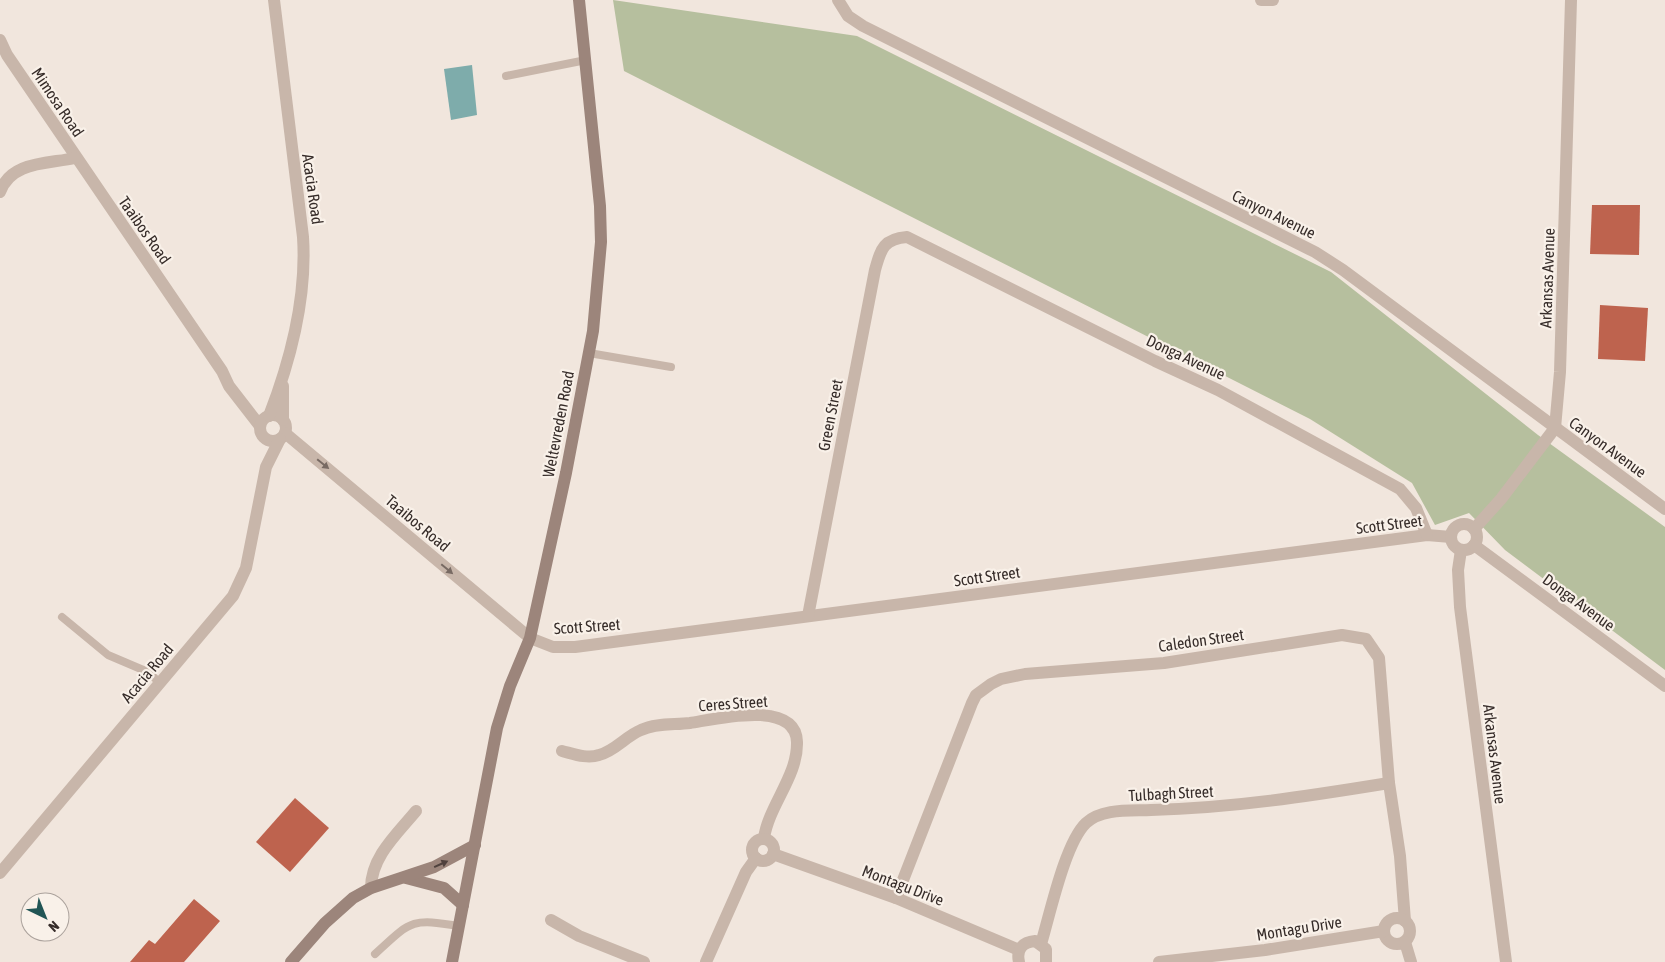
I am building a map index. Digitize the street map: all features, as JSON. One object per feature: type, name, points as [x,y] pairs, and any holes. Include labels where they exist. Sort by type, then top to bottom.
[{"type":"main road","name":"Weltevreden Road","points":[[452,962],[497,728],[510,686],[530,638],[589,352],[598,280],[601,215],[579,0]]},
{"type":"main road","points":[[291,962],[340,908],[371,888],[405,878],[455,858],[475,845]]},
{"type":"main road","points":[[405,878],[444,888],[452,893],[463,905]]},
{"type":"street","name":"Acacia Road","points":[[266,467],[283,431],[283,381],[302,289],[304,256],[274,0]]},
{"type":"street","name":"Canyon Avenue","points":[[838,0],[848,16],[863,26],[1315,252],[1344,270],[1665,509]]},
{"type":"street","points":[[1261,0],[1273,0]]},
{"type":"street","name":"Arkansas Avenue","points":[[1474,529],[1534,458],[1555,428],[1560,372],[1571,0]]},
{"type":"street","name":"Mimosa Road","points":[[0,40],[7,55],[75,158],[20,168],[8,176],[0,192]]},
{"type":"street","name":"Taaibos Road","points":[[75,158],[222,370],[229,386],[264,424]]},
{"type":"street","name":"Donga Avenue","points":[[907,237],[1155,361],[1227,394],[1400,489],[1416,508],[1427,535]]},
{"type":"street","name":"Green Street","points":[[808,616],[875,270],[881,250],[887,243],[894,238],[907,237]]},
{"type":"street","name":"Acacia Road","points":[[0,873],[239,587],[246,568],[266,467],[264,424],[283,381]]},
{"type":"street","points":[[274,415],[283,431],[270,442],[264,424],[274,415]]},
{"type":"street","name":"Taaibos Road","points":[[283,431],[530,638]]},
{"type":"street","points":[[1466,524],[1474,529],[1477,537],[1474,545],[1468,549],[1461,550],[1453,544],[1451,537],[1457,526],[1466,524]]},
{"type":"street","name":"Scott Street","points":[[530,638],[554,647],[575,647],[1427,535],[1451,537]]},
{"type":"street","name":"Donga Avenue","points":[[1474,545],[1665,686]]},
{"type":"street","name":"Arkansas Avenue","points":[[1461,550],[1458,570],[1460,606],[1506,962]]},
{"type":"street","name":"Caledon Street","points":[[896,898],[972,703],[984,689],[1010,677],[1164,663],[1342,635],[1366,639],[1379,658],[1389,783],[1400,856],[1405,921]]},
{"type":"street","name":"Ceres Street","points":[[562,751],[581,756],[601,755],[632,734],[654,726],[744,716],[779,718],[788,722],[795,732],[797,748],[793,765],[768,820],[764,838]]},
{"type":"street","name":"Tulbagh Street","points":[[1041,944],[1070,848],[1079,830],[1097,816],[1134,811],[1272,802],[1389,783]]},
{"type":"street","points":[[371,888],[371,875],[375,862],[416,811]]},
{"type":"street","points":[[764,838],[772,844],[773,854],[768,860],[756,858],[752,850],[753,846],[755,842],[764,838]]},
{"type":"street","name":"Montagu Drive","points":[[773,854],[896,898],[1019,956]]},
{"type":"street","points":[[706,962],[746,872],[756,858]]},
{"type":"street","points":[[1401,918],[1405,921],[1410,934],[1405,942],[1400,944],[1391,943],[1387,940],[1384,931],[1387,922],[1391,919],[1401,918]]},
{"type":"street","points":[[551,920],[579,936],[644,962]]},
{"type":"street","name":"Montagu Drive","points":[[1159,962],[1265,950],[1384,931]]},
{"type":"street","points":[[1019,956],[1028,942],[1041,944],[1046,949],[1046,962]]},
{"type":"street","points":[[1405,942],[1411,962]]},
{"type":"lane","points":[[506,76],[586,60]]},
{"type":"lane","points":[[589,352],[671,367]]},
{"type":"lane","points":[[62,617],[108,655],[140,669],[160,682]]},
{"type":"lane","points":[[375,954],[399,931],[412,923],[425,921],[459,926]]},
{"type":"green space","points":[[613,0],[857,36],[1331,272],[1538,435],[1665,527],[1665,670],[1505,550],[1469,513],[1435,525],[1412,483],[1310,419],[624,71]]},
{"type":"water","points":[[472,65],[477,115],[451,120],[444,69]]},
{"type":"building","points":[[1592,205],[1640,205],[1639,255],[1590,254]]},
{"type":"building","points":[[1600,305],[1648,308],[1645,361],[1598,359]]},
{"type":"building","points":[[295,798],[329,828],[290,872],[256,842]]},
{"type":"building","points":[[194,899],[220,921],[184,962],[130,962],[149,940],[155,944]]}]
